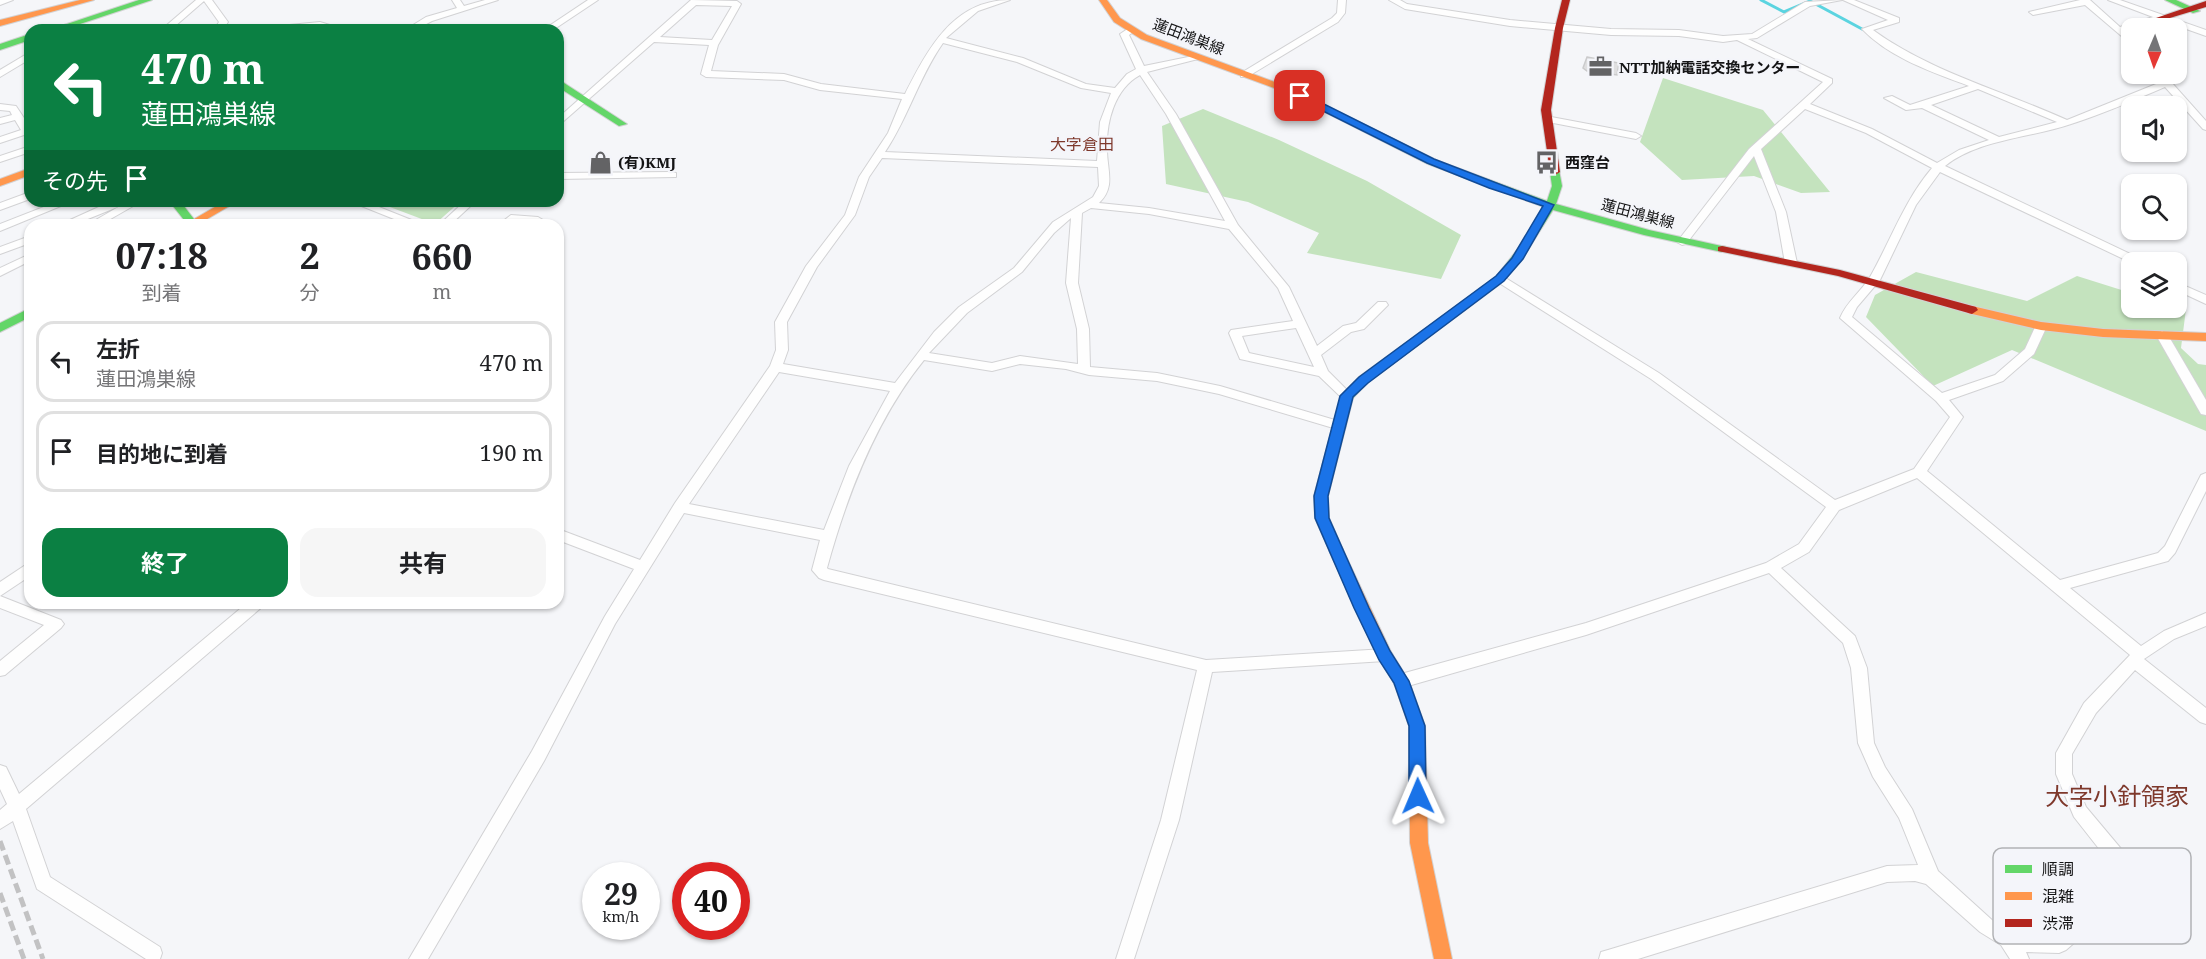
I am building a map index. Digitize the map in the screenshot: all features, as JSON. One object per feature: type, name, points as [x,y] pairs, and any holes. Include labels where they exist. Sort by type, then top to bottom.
[{"type":"street","points":[[0,2],[9,0]]},
{"type":"street","points":[[0,23],[64,3],[90,0]]},
{"type":"street","points":[[72,24],[148,0]]},
{"type":"street","points":[[173,24],[201,0]]},
{"type":"street","points":[[208,0],[224,22],[222,24]]},
{"type":"street","points":[[456,0],[462,9]]},
{"type":"street","points":[[420,24],[429,19],[494,0]]},
{"type":"street","points":[[556,24],[594,0]]},
{"type":"street","points":[[418,959],[524,781],[610,620],[680,507],[776,367],[782,350],[781,322],[812,266],[850,214],[864,177],[893,133],[908,97],[930,55],[946,33],[975,9],[1006,0]]},
{"type":"street","name":"蓮田鴻巣線","points":[[1103,0],[1117,20],[1132,30],[1195,57],[1313,101],[1431,161],[1549,205],[1682,242],[1791,262],[1874,281],[1972,310],[2041,326],[2103,333],[2206,337]]},
{"type":"street","points":[[1244,75],[1335,20],[1341,14],[1342,0]]},
{"type":"street","points":[[1393,0],[1405,6],[1559,28],[1611,32],[1679,33],[1723,39],[1754,36],[1809,4],[1838,0]]},
{"type":"street","points":[[1443,959],[1419,843],[1417,726],[1401,681],[1385,655],[1322,518],[1321,496],[1347,396],[1363,380],[1500,279],[1517,259],[1554,195],[1557,178],[1546,119],[1559,28],[1566,0]]},
{"type":"street","points":[[1847,0],[1896,20],[1866,29],[1895,50],[1932,69],[2066,123]]},
{"type":"street","points":[[2115,0],[2160,18],[2206,4]]},
{"type":"street","points":[[2169,0],[2206,15]]},
{"type":"street","points":[[2033,12],[2085,1],[2121,33]]},
{"type":"street","points":[[564,118],[693,2],[737,4],[715,43],[706,74],[784,77],[820,87],[908,97]]},
{"type":"street","points":[[2187,27],[2206,33]]},
{"type":"street","points":[[1132,30],[1124,34],[1141,70],[1171,114],[1233,226],[1283,287],[1323,373],[1347,396]]},
{"type":"street","points":[[0,47],[24,39]]},
{"type":"street","points":[[652,39],[715,43]]},
{"type":"street","points":[[1682,242],[1756,149],[1828,81],[1740,39]]},
{"type":"street","points":[[942,40],[1020,60],[1084,86],[1116,92]]},
{"type":"street","points":[[1195,57],[1141,70],[1129,78],[1116,92],[1102,129],[1102,164],[1106,183],[1101,195],[1089,206],[1062,219],[1016,272],[963,310],[921,356],[868,437],[827,536],[819,570],[824,574],[1206,666],[1385,655]]},
{"type":"street","points":[[0,74],[24,59]]},
{"type":"street","points":[[1401,681],[1586,629],[1771,567],[1804,548],[1834,506],[1919,472],[1957,417],[1940,398],[1846,318],[1848,310],[1874,281],[1903,217],[1938,167],[1949,158],[1998,140],[2066,123],[2164,84]]},
{"type":"street","points":[[2168,84],[2206,127]]},
{"type":"street","points":[[1889,98],[1909,108],[1978,86]]},
{"type":"street","points":[[564,87],[622,124]]},
{"type":"street","points":[[1804,105],[1869,131],[1938,167],[2121,253]]},
{"type":"street","points":[[1923,105],[1998,140]]},
{"type":"street","points":[[0,107],[13,108],[24,124]]},
{"type":"street","points":[[0,121],[18,116]]},
{"type":"street","points":[[1546,119],[1636,136]]},
{"type":"street","points":[[0,140],[24,133]]},
{"type":"street","points":[[1756,149],[1781,212],[1791,262]]},
{"type":"street","points":[[0,159],[24,151]]},
{"type":"street","points":[[880,155],[1102,164]]},
{"type":"street","points":[[0,183],[24,173]]},
{"type":"street","points":[[564,176],[672,175]]},
{"type":"street","points":[[0,207],[24,197]]},
{"type":"street","points":[[1089,206],[1149,211],[1233,226]]},
{"type":"street","points":[[0,228],[53,207]]},
{"type":"street","points":[[78,219],[106,207]]},
{"type":"street","points":[[103,219],[126,207]]},
{"type":"street","points":[[179,207],[189,219]]},
{"type":"street","points":[[202,219],[223,207]]},
{"type":"street","points":[[370,207],[403,219]]},
{"type":"street","points":[[451,219],[464,207]]},
{"type":"street","points":[[1077,212],[1072,284],[1083,329],[1084,370]]},
{"type":"street","points":[[0,251],[24,241]]},
{"type":"street","points":[[0,273],[24,261]]},
{"type":"street","points":[[1500,279],[1655,376],[1834,506]]},
{"type":"street","points":[[2187,290],[2206,300]]},
{"type":"street","points":[[1314,354],[1347,329],[1360,326],[1382,305]]},
{"type":"street","points":[[0,328],[24,315]]},
{"type":"street","points":[[1301,324],[1235,333],[1244,356],[1323,373]]},
{"type":"street","points":[[1940,398],[1999,378],[2030,351],[2041,326]]},
{"type":"street","points":[[2162,335],[2206,411]]},
{"type":"street","points":[[921,356],[992,367],[1020,360],[1084,370],[1157,377],[1220,390],[1340,426]]},
{"type":"street","points":[[776,367],[899,388]]},
{"type":"street","points":[[1919,472],[2058,586],[2206,717]]},
{"type":"street","points":[[2058,586],[2163,557],[2170,549],[2206,478]]},
{"type":"street","points":[[680,507],[827,536]]},
{"type":"street","points":[[564,536],[644,567]]},
{"type":"street","points":[[1771,567],[1850,640],[1859,668],[1866,742],[1879,772],[1906,814],[1931,877],[1993,930]]},
{"type":"street","points":[[0,590],[24,572]]},
{"type":"street","points":[[0,602],[56,624],[0,670]]},
{"type":"street","points":[[0,821],[250,609]]},
{"type":"street","points":[[2110,848],[2080,812],[2064,774],[2064,753],[2090,708],[2137,657],[2169,635],[2206,619]]},
{"type":"street","points":[[1125,959],[1170,820],[1206,666]]},
{"type":"street","points":[[0,772],[17,807],[43,883],[153,953]]},
{"type":"street","points":[[1608,959],[1887,874],[1915,873],[1931,877]]},
{"type":"street","points":[[2011,944],[2020,959]]},
{"type":"street","points":[[2030,944],[2059,944]]},
{"type":"green space","points":[[1663,78],[1763,110],[1830,192],[1801,193],[1754,176],[1682,180],[1640,142]]},
{"type":"green space","points":[[1203,109],[1279,140],[1367,181],[1461,235],[1441,279],[1307,253],[1319,233],[1248,202],[1166,184],[1162,126]]},
{"type":"green space","points":[[390,207],[454,207],[441,219],[422,219]]},
{"type":"green space","points":[[1916,272],[2027,301],[2077,276],[2121,290],[2121,318],[2185,318],[2181,348],[2198,364],[2206,365],[2206,431],[2012,350],[1933,386],[1866,317],[1875,295]]},
{"type":"building","name":"NTT加納電話交換センター","points":[[1587,57],[1619,63],[1617,75],[1587,71],[1583,68]]},
{"type":"waterway","points":[[1761,0],[1784,12],[1810,1],[1862,29]]},
{"type":"railway","points":[[0,841],[43,959]]},
{"type":"railway","points":[[0,893],[24,959]]},
{"type":"traffic: fast","points":[[72,24],[148,0]]},
{"type":"traffic: fast","points":[[2169,0],[2196,11]]},
{"type":"traffic: fast","points":[[0,47],[24,39]]},
{"type":"traffic: fast","points":[[564,87],[622,124]]},
{"type":"traffic: fast","points":[[1346,119],[1432,162],[1503,190],[1648,233],[1722,249]]},
{"type":"traffic: fast","points":[[1336,550],[1322,518],[1321,496],[1347,396],[1363,380],[1500,279],[1524,248],[1550,207],[1557,186],[1555,172]]},
{"type":"traffic: fast","points":[[179,207],[189,219]]},
{"type":"traffic: fast","points":[[0,328],[24,315]]},
{"type":"traffic: slow","points":[[0,23],[90,0]]},
{"type":"traffic: slow","points":[[1103,0],[1117,20],[1144,37],[1288,90],[1346,119]]},
{"type":"traffic: slow","points":[[0,183],[24,173]]},
{"type":"traffic: slow","points":[[200,219],[222,207]]},
{"type":"traffic: slow","points":[[1972,310],[2041,326],[2103,333],[2206,337]]},
{"type":"traffic: slow","points":[[1336,550],[1385,655],[1401,681],[1417,726],[1419,843],[1443,959]]},
{"type":"traffic: jam","points":[[1555,172],[1546,110],[1559,28],[1566,0]]},
{"type":"traffic: jam","points":[[2160,18],[2206,4]]},
{"type":"traffic: jam","points":[[1722,249],[1840,273],[1972,310]]},
{"type":"place","name":"NTT加納電話交換センター","points":[[1601,67]]},
{"type":"place","name":"(有)KMJ","points":[[600,162]]},
{"type":"place","name":"西窪台","points":[[1547,162]]},
{"type":"district","name":"大字倉田","points":[[1082,144]]},
{"type":"district","name":"大字小針領家","points":[[2117,795]]},
{"type":"route","points":[[1300,96],[1431,161],[1549,205],[1517,259],[1500,279],[1363,380],[1347,396],[1321,496],[1322,518],[1362,608],[1385,655],[1401,681],[1417,726],[1418,796]]}]
